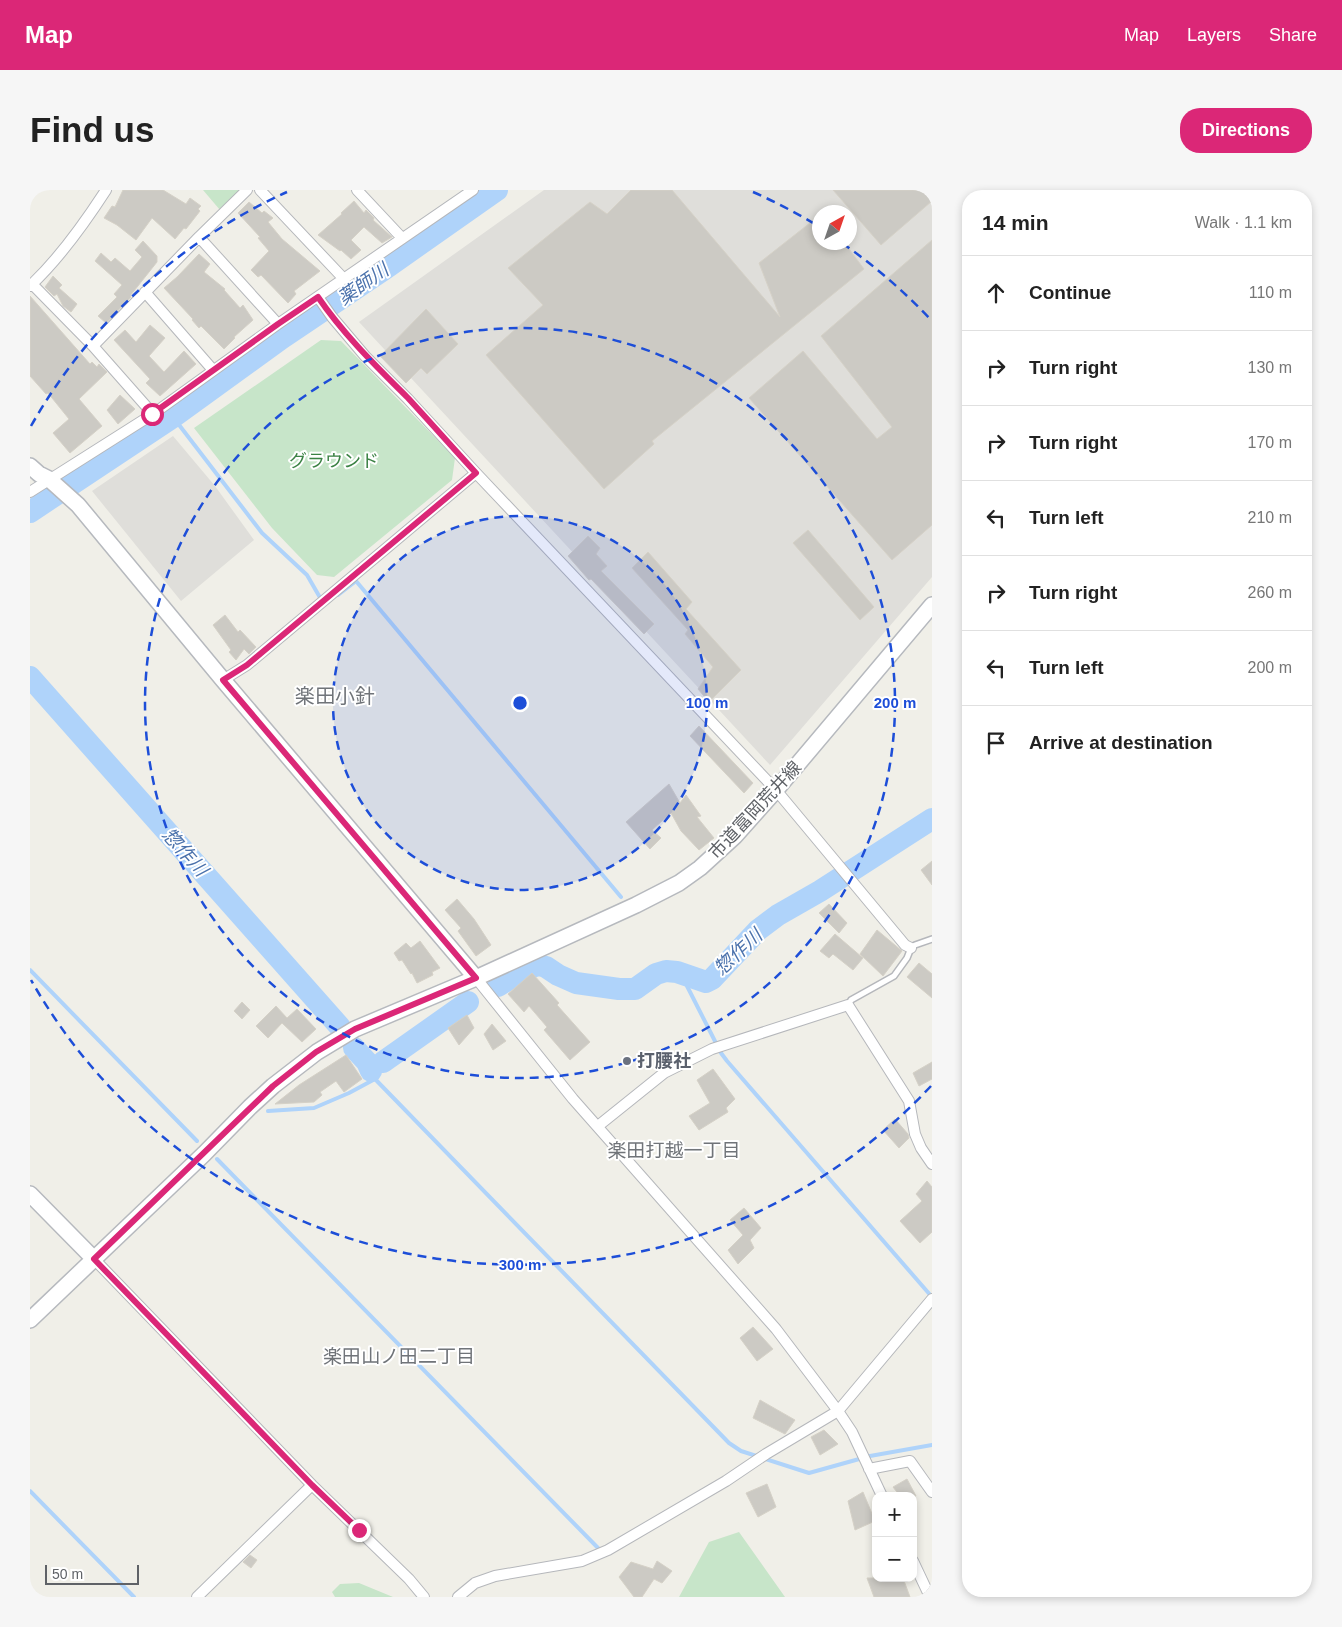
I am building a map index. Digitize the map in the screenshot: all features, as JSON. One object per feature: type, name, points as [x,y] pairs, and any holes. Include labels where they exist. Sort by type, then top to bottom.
[{"type":"street","points":[[106,190],[83,226],[31,285],[94,346],[152,414]]},
{"type":"street","points":[[94,346],[199,236],[248,190]]},
{"type":"street","points":[[260,190],[344,279]]},
{"type":"street","points":[[357,190],[402,238]]},
{"type":"street","points":[[30,492],[152,414],[278,324],[320,300],[344,279],[430,220],[468,191]]},
{"type":"street","points":[[199,236],[278,324]]},
{"type":"street","points":[[146,292],[213,370]]},
{"type":"street","points":[[320,300],[365,356],[408,399],[776,790],[905,946],[911,948]]},
{"type":"street","points":[[30,466],[49,479],[78,505],[223,680],[476,978],[567,1092],[776,1329],[852,1432],[880,1492]]},
{"type":"street","points":[[223,680],[247,665],[476,473]]},
{"type":"street","name":"市道富岡荒井線","points":[[30,1320],[273,1086],[316,1052],[355,1029],[476,978],[636,905],[679,883],[700,868],[736,836],[932,605]]},
{"type":"street","points":[[598,1126],[664,1073],[719,1046],[848,1005],[909,1101],[915,1134],[921,1148],[932,1164]]},
{"type":"street","points":[[30,1194],[312,1485],[409,1579],[424,1597]]},
{"type":"street","points":[[458,1597],[475,1583],[495,1576],[582,1561],[593,1557],[726,1481],[759,1458],[838,1411],[931,1300]]},
{"type":"street","points":[[868,1467],[910,1461],[932,1492]]},
{"type":"street","points":[[197,1597],[312,1485]]},
{"type":"street","points":[[917,1569],[930,1597]]},
{"type":"lane","points":[[848,1005],[851,1000],[894,976],[908,958],[911,948],[932,939]]},
{"type":"shaded area","points":[[544,190],[932,190],[932,577],[770,765],[359,322]]},
{"type":"shaded area","points":[[173,436],[215,486],[254,540],[181,601],[92,491]]},
{"type":"green space","points":[[203,190],[241,190],[220,210]]},
{"type":"green space","name":"グラウンド","points":[[321,340],[341,341],[455,458],[452,480],[334,577],[317,575],[272,528],[194,428]]},
{"type":"green space","points":[[739,1532],[785,1597],[679,1597],[709,1542]]},
{"type":"green space","points":[[359,1583],[393,1597],[335,1597],[332,1592],[340,1584]]},
{"type":"building","points":[[123,190],[163,190],[186,204],[190,198],[201,206],[198,209],[200,211],[186,229],[184,228],[175,239],[152,218],[136,240],[117,225],[104,218],[112,206],[115,207]]},
{"type":"building","points":[[631,190],[672,190],[780,317],[759,263],[812,221],[812,250],[850,250],[864,269],[652,441],[654,444],[604,489],[486,355],[543,305],[508,268],[590,202],[607,214]]},
{"type":"building","points":[[833,190],[923,190],[932,201],[881,245],[857,218],[857,205],[846,205]]},
{"type":"building","points":[[354,201],[364,213],[366,210],[374,218],[373,220],[392,237],[382,243],[364,227],[351,240],[361,250],[351,259],[318,235]]},
{"type":"building","points":[[249,202],[262,213],[264,211],[273,218],[268,222],[282,239],[320,271],[294,291],[296,294],[288,303],[261,275],[258,277],[251,270],[269,251],[258,238],[260,237],[238,213]]},
{"type":"building","points":[[932,240],[932,525],[892,560],[749,398],[803,351],[877,439],[892,427],[821,336]]},
{"type":"building","points":[[143,241],[157,256],[157,262],[131,297],[106,323],[98,316],[117,297],[114,294],[122,285],[95,261],[101,253],[111,262],[115,258],[130,271],[142,257],[135,250]]},
{"type":"building","points":[[199,254],[210,264],[204,272],[225,289],[240,308],[243,305],[253,320],[224,349],[201,326],[199,328],[164,288]]},
{"type":"building","points":[[53,276],[62,285],[59,288],[77,304],[71,312],[63,306],[57,294],[54,296],[45,287]]},
{"type":"building","points":[[30,296],[90,364],[92,362],[97,367],[99,364],[107,372],[79,399],[102,426],[70,453],[53,433],[69,419],[48,393],[46,394],[30,376]]},
{"type":"building","points":[[426,309],[458,344],[427,374],[421,368],[406,383],[380,356]]},
{"type":"building","points":[[150,325],[165,338],[149,356],[164,372],[184,351],[196,364],[160,396],[146,383],[150,379],[114,340],[125,330],[136,342]]},
{"type":"building","points":[[120,395],[135,409],[118,424],[107,410]]},
{"type":"building","points":[[808,530],[874,607],[860,620],[793,543]]},
{"type":"building","points":[[588,536],[600,548],[596,554],[607,566],[601,571],[654,624],[644,634],[591,579],[589,580],[568,556]]},
{"type":"building","points":[[648,552],[692,602],[686,609],[741,670],[709,702],[698,689],[713,667],[685,634],[688,630],[632,568]]},
{"type":"building","points":[[225,615],[238,632],[240,630],[256,647],[249,654],[244,649],[236,660],[213,625]]},
{"type":"building","points":[[699,726],[753,783],[744,793],[690,736]]},
{"type":"building","points":[[669,784],[680,803],[686,795],[701,816],[697,817],[714,838],[699,850],[681,831],[671,813],[652,830],[661,838],[650,849],[626,822]]},
{"type":"building","points":[[932,861],[932,885],[921,870]]},
{"type":"building","points":[[457,899],[474,919],[491,945],[476,956],[458,931],[461,928],[445,910]]},
{"type":"building","points":[[829,904],[847,923],[839,933],[819,913]]},
{"type":"building","points":[[877,930],[902,951],[883,976],[860,954]]},
{"type":"building","points":[[835,934],[863,958],[853,970],[833,954],[829,958],[820,951]]},
{"type":"building","points":[[420,941],[440,968],[432,972],[433,975],[417,983],[412,973],[402,960],[399,961],[394,953],[406,943],[411,948]]},
{"type":"building","points":[[919,963],[932,974],[932,998],[907,977]]},
{"type":"building","points":[[532,973],[590,1042],[570,1060],[544,1030],[547,1027],[529,1006],[524,1012],[508,994]]},
{"type":"building","points":[[242,1002],[250,1010],[242,1019],[234,1011]]},
{"type":"building","points":[[276,1006],[287,1018],[297,1009],[316,1029],[302,1042],[282,1023],[268,1038],[256,1026]]},
{"type":"building","points":[[467,1015],[474,1028],[459,1045],[448,1028]]},
{"type":"building","points":[[492,1024],[506,1041],[493,1050],[484,1034]]},
{"type":"building","points":[[346,1055],[362,1079],[344,1092],[336,1081],[320,1092],[322,1095],[314,1102],[275,1104],[299,1085]]},
{"type":"building","points":[[932,1062],[932,1079],[919,1086],[913,1073]]},
{"type":"building","points":[[713,1069],[735,1099],[726,1108],[728,1112],[699,1130],[689,1116],[710,1103],[697,1080]]},
{"type":"building","points":[[895,1119],[908,1134],[909,1138],[899,1148],[883,1130]]},
{"type":"building","points":[[927,1181],[932,1187],[932,1232],[920,1243],[900,1221],[922,1201],[916,1194]]},
{"type":"building","points":[[744,1208],[761,1228],[750,1240],[754,1248],[738,1264],[728,1250],[743,1235],[730,1220]]},
{"type":"building","points":[[753,1327],[773,1349],[757,1361],[740,1338]]},
{"type":"building","points":[[760,1400],[795,1420],[785,1434],[753,1418]]},
{"type":"building","points":[[824,1430],[838,1444],[820,1455],[811,1437]]},
{"type":"building","points":[[907,1479],[914,1492],[897,1492],[893,1487]]},
{"type":"building","points":[[767,1484],[776,1507],[758,1517],[746,1493]]},
{"type":"building","points":[[863,1492],[872,1514],[872,1522],[855,1530],[848,1501]]},
{"type":"building","points":[[250,1555],[257,1560],[251,1568],[243,1562]]},
{"type":"building","points":[[657,1561],[672,1571],[662,1583],[654,1579],[642,1597],[634,1597],[619,1577],[631,1562],[653,1569]]},
{"type":"building","points":[[867,1578],[872,1578],[872,1582],[904,1582],[910,1597],[874,1597]]},
{"type":"waterway","name":"薬師川","points":[[30,512],[173,417],[282,338],[497,190]]},
{"type":"waterway","points":[[173,417],[262,533],[307,575],[322,601]]},
{"type":"waterway","points":[[338,595],[356,581],[621,897]]},
{"type":"waterway","name":"惣作川","points":[[30,677],[340,1027]]},
{"type":"waterway","name":"惣作川","points":[[498,986],[525,969],[539,965],[576,983],[619,989],[635,989],[656,974],[666,971],[677,972],[706,982],[712,979],[758,930],[778,915],[820,891],[932,819]]},
{"type":"waterway","points":[[30,970],[197,1141]]},
{"type":"waterway","points":[[687,986],[721,1053],[727,1061],[932,1297]]},
{"type":"waterway","name":"惣作川","points":[[383,1062],[468,1002]]},
{"type":"waterway","name":"惣作川","points":[[354,1048],[367,1062],[371,1071]]},
{"type":"waterway","points":[[371,1071],[375,1079],[729,1443],[741,1451],[809,1473],[870,1456],[932,1445]]},
{"type":"waterway","points":[[268,1111],[314,1108],[375,1079]]},
{"type":"waterway","points":[[217,1159],[599,1549]]},
{"type":"waterway","points":[[30,1491],[134,1597]]},
{"type":"place","name":"打腰社","points":[[627,1061]]},
{"type":"district","name":"楽田小針","points":[[335,696]]},
{"type":"district","name":"楽田打越一丁目","points":[[674,1150]]},
{"type":"district","name":"楽田山ノ田二丁目","points":[[399,1356]]},
{"type":"route","points":[[152,414],[318,297],[332,317],[365,356],[408,399],[476,473],[247,665],[223,680],[476,978],[355,1029],[316,1052],[250,1107],[204,1154],[94,1259],[312,1485],[359,1530]]}]
